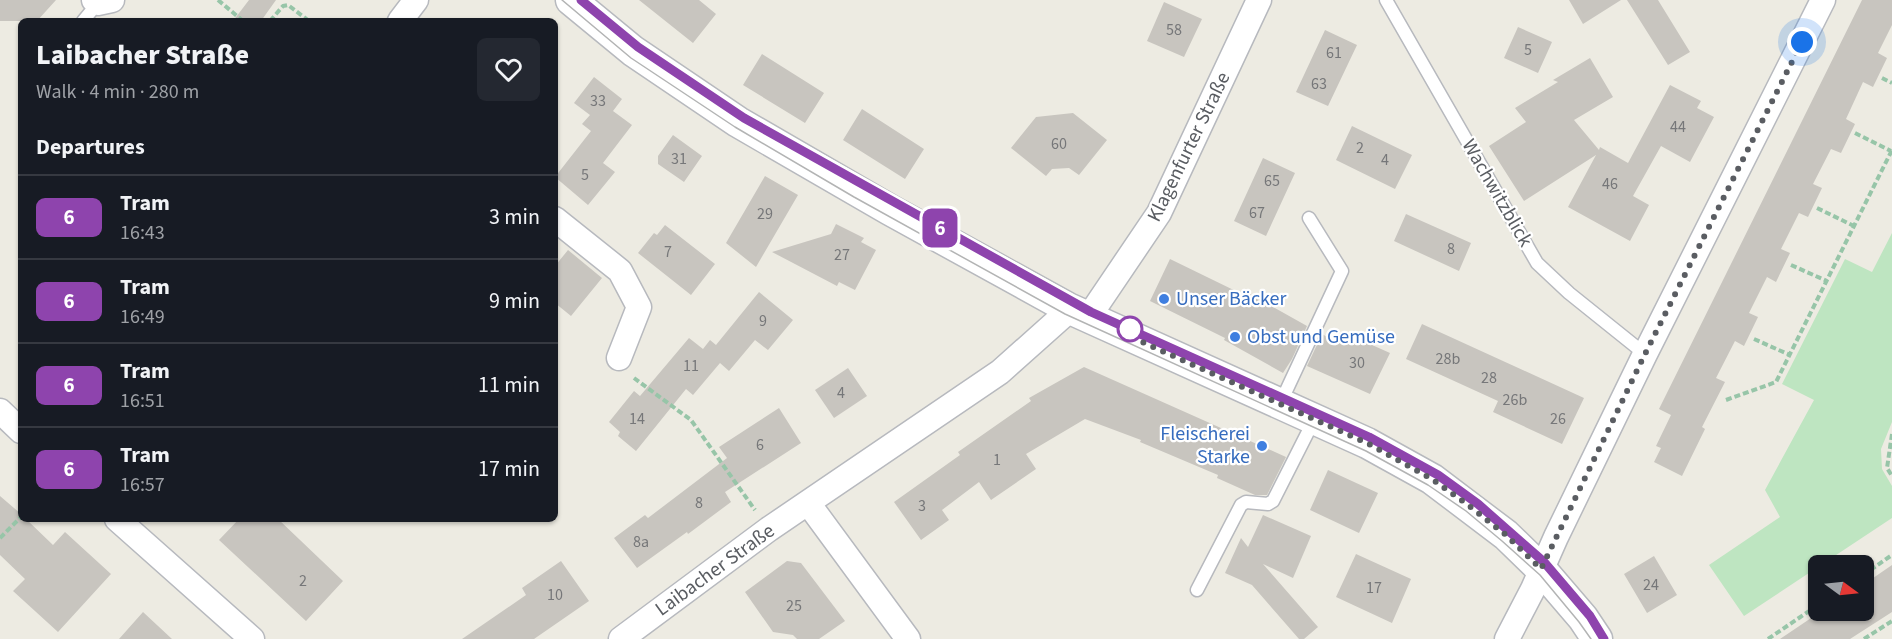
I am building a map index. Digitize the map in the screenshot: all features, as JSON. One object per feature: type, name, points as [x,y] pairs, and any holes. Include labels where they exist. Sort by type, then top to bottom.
[{"type":"street","points":[[402,18],[416,0]]},
{"type":"street","points":[[571,0],[633,51],[738,122],[890,210],[1078,313],[1367,443],[1432,479],[1506,535],[1541,569],[1583,618],[1597,639]]},
{"type":"street","name":"Klagenfurter Straße","points":[[1078,313],[1159,213],[1259,0]]},
{"type":"street","points":[[1507,639],[1645,354],[1822,0]]},
{"type":"street","points":[[558,221],[620,271],[639,307],[619,358]]},
{"type":"street","name":"Laibacher Straße","points":[[621,639],[769,529],[1000,372],[1065,314],[1078,313]]},
{"type":"street","points":[[0,411],[18,428]]},
{"type":"street","points":[[808,502],[908,639]]},
{"type":"street","points":[[120,522],[252,639]]},
{"type":"lane","name":"Wachwitzblick","points":[[1386,0],[1537,263],[1569,293],[1645,354]]},
{"type":"lane","points":[[1280,404],[1341,271],[1309,218]]},
{"type":"lane","points":[[1197,590],[1241,505],[1246,502],[1268,504],[1273,501],[1314,420]]},
{"type":"path","points":[[218,0],[239,18]]},
{"type":"path","points":[[273,18],[283,6],[288,4],[305,18]]},
{"type":"path","points":[[1882,78],[1892,83]]},
{"type":"path","points":[[1726,400],[1776,382],[1890,159],[1892,150],[1855,133]]},
{"type":"path","points":[[1817,208],[1854,226]]},
{"type":"path","points":[[1791,265],[1827,281]]},
{"type":"path","points":[[1754,339],[1790,355]]},
{"type":"path","points":[[619,358],[634,377],[691,420],[769,529]]},
{"type":"path","points":[[1892,434],[1887,468],[1892,476]]},
{"type":"path","points":[[0,538],[18,520]]},
{"type":"path","points":[[1874,567],[1892,555]]},
{"type":"path","points":[[1768,639],[1808,612]]},
{"type":"path","points":[[1864,639],[1892,621]]},
{"type":"green space","points":[[1892,233],[1892,422],[1881,449],[1882,469],[1892,486],[1892,518],[1836,555],[1808,555],[1808,574],[1744,616],[1709,565],[1780,517],[1765,490],[1814,400],[1782,384],[1845,259],[1872,272]]},
{"type":"building","points":[[0,0],[56,0],[40,18],[0,21]]},
{"type":"building","points":[[249,0],[276,0],[263,18],[235,18]]},
{"type":"building","points":[[639,0],[699,0],[716,14],[693,43]]},
{"type":"building","points":[[1569,0],[1621,0],[1583,24]]},
{"type":"building","points":[[1627,0],[1658,0],[1690,52],[1668,65]]},
{"type":"building","points":[[1862,0],[1892,0],[1892,25],[1878,53],[1887,58],[1873,87],[1863,82],[1846,119],[1855,124],[1841,153],[1831,149],[1813,184],[1822,188],[1808,217],[1799,213],[1781,249],[1790,253],[1776,282],[1767,277],[1749,313],[1758,317],[1744,346],[1735,341],[1716,378],[1725,382],[1702,427],[1705,429],[1682,476],[1654,462],[1661,448],[1656,446],[1671,415],[1659,409]]},
{"type":"building","points":[[1164,2],[1202,19],[1184,57],[1147,41]]},
{"type":"building","points":[[1518,27],[1552,42],[1538,73],[1504,58]]},
{"type":"building","points":[[1325,30],[1357,45],[1328,106],[1296,92]]},
{"type":"building","points":[[762,54],[824,93],[805,123],[743,85]]},
{"type":"building","points":[[1590,58],[1613,97],[1574,120],[1599,150],[1600,147],[1628,163],[1670,85],[1701,101],[1697,108],[1714,117],[1690,162],[1661,146],[1633,196],[1649,205],[1630,241],[1568,207],[1596,155],[1524,201],[1489,146],[1526,122],[1515,108],[1558,82],[1553,80]]},
{"type":"building","points":[[594,77],[622,99],[613,111],[632,125],[603,163],[615,172],[588,205],[558,180],[558,173],[591,131],[582,124],[590,115],[574,103]]},
{"type":"building","points":[[862,109],[924,149],[905,179],[843,140]]},
{"type":"building","points":[[1073,113],[1107,140],[1079,175],[1069,168],[1052,169],[1046,176],[1011,148],[1036,117]]},
{"type":"building","points":[[1352,126],[1412,155],[1395,189],[1336,160]]},
{"type":"building","points":[[673,135],[702,156],[684,182],[658,164],[658,156]]},
{"type":"building","points":[[1263,158],[1295,173],[1266,236],[1234,221]]},
{"type":"building","points":[[765,176],[798,195],[756,267],[726,243]]},
{"type":"building","points":[[1406,214],[1471,243],[1459,271],[1394,241]]},
{"type":"building","points":[[836,224],[864,238],[861,242],[876,250],[855,290],[839,282],[837,286],[772,252],[831,234]]},
{"type":"building","points":[[665,225],[715,264],[691,295],[638,253],[654,233],[657,235]]},
{"type":"building","points":[[568,250],[602,278],[571,316],[558,305],[558,262]]},
{"type":"building","points":[[1170,259],[1248,297],[1250,294],[1307,326],[1283,373],[1224,340],[1225,338],[1150,301]]},
{"type":"building","points":[[759,292],[793,320],[768,350],[755,340],[729,371],[720,363],[693,395],[686,389],[636,451],[618,436],[620,432],[609,422],[634,391],[640,396],[689,338],[703,349],[710,340],[716,345]]},
{"type":"building","points":[[1422,324],[1584,398],[1562,444],[1493,412],[1498,401],[1406,359]]},
{"type":"building","points":[[1343,332],[1390,353],[1370,394],[1307,366],[1322,334],[1338,343]]},
{"type":"building","points":[[1084,367],[1286,457],[1267,495],[1255,495],[1217,478],[1218,475],[1140,442],[1141,440],[1085,419],[1026,454],[1036,469],[991,500],[979,482],[942,510],[949,520],[921,540],[894,502],[960,455],[958,452],[1031,401],[1029,398]]},
{"type":"building","points":[[848,368],[867,396],[834,418],[815,390]]},
{"type":"building","points":[[779,408],[801,443],[725,492],[731,502],[637,568],[614,538],[645,515],[648,518],[727,458],[719,447]]},
{"type":"building","points":[[1328,470],[1378,493],[1359,533],[1310,510]]},
{"type":"building","points":[[0,496],[18,511],[18,522],[29,522],[53,545],[65,532],[111,574],[58,632],[13,591],[25,579],[0,555]]},
{"type":"building","points":[[1263,515],[1311,536],[1293,578],[1263,564],[1318,627],[1304,639],[1299,639],[1252,585],[1225,573],[1241,538],[1248,547]]},
{"type":"building","points":[[236,522],[281,522],[343,581],[306,621],[219,540]]},
{"type":"building","points":[[1356,554],[1411,579],[1392,623],[1336,597]]},
{"type":"building","points":[[1654,556],[1677,595],[1647,613],[1624,574]]},
{"type":"building","points":[[561,561],[589,601],[534,639],[462,639],[526,595],[522,588]]},
{"type":"building","points":[[787,561],[801,563],[845,621],[819,639],[797,639],[793,635],[773,632],[745,592]]},
{"type":"building","points":[[1892,565],[1892,612],[1850,639],[1780,639],[1808,620],[1874,621],[1874,577]]},
{"type":"building","points":[[143,612],[172,639],[119,639]]},
{"type":"tram line","points":[[562,0],[631,58],[735,127],[854,197],[1065,314],[1366,451],[1428,485],[1466,511],[1540,575],[1591,639]]},
{"type":"tram line","points":[[581,0],[638,47],[744,118],[1091,312],[1369,437],[1438,475],[1478,504],[1544,562],[1590,616],[1604,639]]},
{"type":"tram line","name":"6","points":[[581,0],[638,47],[744,118],[1091,312],[1369,437],[1438,475],[1478,504],[1544,562],[1590,616],[1604,639]]},
{"type":"place","name":"Unser Bäcker","points":[[1164,299]]},
{"type":"place","name":"Obst und Gemüse","points":[[1235,337]]},
{"type":"place","name":"Fleischerei Starke","points":[[1262,446]]},
{"type":"route","points":[[1130,329],[1131,337],[1367,443],[1432,479],[1506,535],[1541,569],[1645,354],[1802,42]]}]
